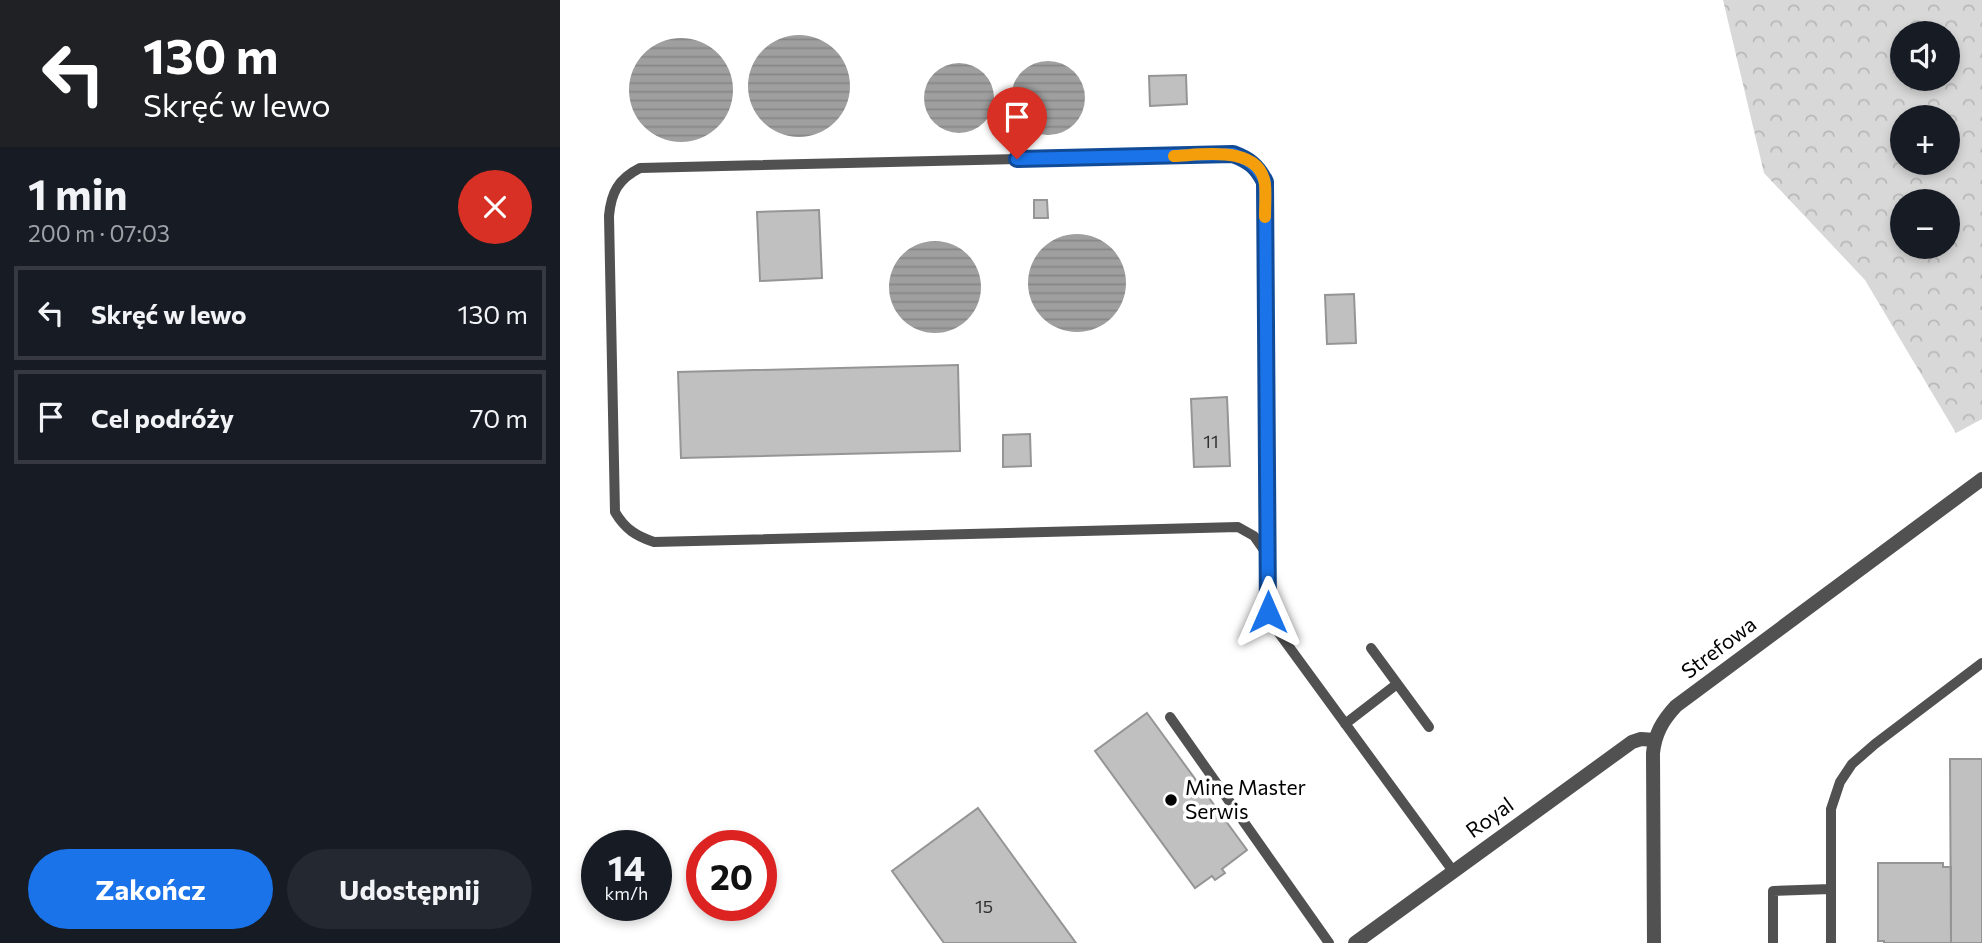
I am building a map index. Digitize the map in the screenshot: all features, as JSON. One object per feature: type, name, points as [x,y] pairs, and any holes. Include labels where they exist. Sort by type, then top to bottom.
[{"type":"street","name":"Strefowa","points":[[1654,943],[1655,740],[1662,722],[1676,706],[1982,479]]},
{"type":"street","name":"Royal","points":[[1355,943],[1632,742],[1641,739],[1655,740]]},
{"type":"lane","points":[[1268,556],[1254,536],[1238,527],[654,542],[636,536],[621,524],[615,512],[609,216],[610,199],[615,188],[625,175],[640,168],[1233,154],[1246,159],[1257,168],[1265,182],[1268,556],[1268,612],[1273,625],[1452,871]]},
{"type":"lane","points":[[1371,649],[1429,727]]},
{"type":"lane","points":[[1831,943],[1831,809],[1840,782],[1852,765],[1875,744],[1982,663]]},
{"type":"lane","points":[[1345,724],[1397,684]]},
{"type":"lane","points":[[1170,717],[1329,943]]},
{"type":"lane","points":[[1773,943],[1773,891],[1831,888]]},
{"type":"green space","points":[[1723,0],[1982,0],[1982,419],[1956,433],[1865,280],[1764,173]]},
{"type":"shaded area","points":[[799,35],[818,39],[835,50],[846,67],[850,86],[846,105],[835,122],[818,133],[799,137],[780,133],[763,122],[752,105],[748,86],[752,67],[763,50],[780,39]]},
{"type":"shaded area","points":[[681,38],[701,42],[718,53],[729,70],[733,90],[729,110],[718,127],[701,138],[681,142],[661,138],[644,127],[633,110],[629,90],[633,70],[644,53],[661,42]]},
{"type":"shaded area","points":[[1048,61],[1069,67],[1079,77],[1085,98],[1079,119],[1069,129],[1048,135],[1027,129],[1017,119],[1011,98],[1017,77],[1027,67]]},
{"type":"shaded area","points":[[959,63],[984,73],[994,98],[984,123],[959,133],[934,123],[924,98],[934,73]]},
{"type":"shaded area","points":[[1077,234],[1096,238],[1112,248],[1122,264],[1126,283],[1122,302],[1112,318],[1096,328],[1077,332],[1058,328],[1042,318],[1032,302],[1028,283],[1032,264],[1042,248],[1058,238]]},
{"type":"shaded area","points":[[935,241],[952,245],[967,255],[977,270],[981,287],[977,304],[967,319],[952,329],[935,333],[918,329],[903,319],[893,304],[889,287],[893,270],[903,255],[918,245]]},
{"type":"building","points":[[1186,75],[1187,104],[1150,106],[1149,76]]},
{"type":"building","points":[[1034,200],[1047,200],[1048,218],[1034,218]]},
{"type":"building","points":[[819,210],[822,278],[760,281],[757,212]]},
{"type":"building","points":[[1354,294],[1356,343],[1327,344],[1325,295]]},
{"type":"building","points":[[958,365],[960,451],[681,458],[678,372]]},
{"type":"building","points":[[1227,397],[1230,466],[1194,467],[1191,399]]},
{"type":"building","points":[[1030,434],[1031,466],[1003,467],[1003,435]]},
{"type":"building","name":"Mine Master Serwis","points":[[1147,713],[1247,850],[1222,869],[1225,873],[1215,880],[1212,876],[1195,888],[1095,751]]},
{"type":"building","points":[[1950,759],[1982,759],[1982,943],[1951,943]]},
{"type":"building","points":[[978,808],[1076,943],[944,943],[892,871]]},
{"type":"building","points":[[1878,863],[1943,863],[1943,867],[1951,867],[1951,943],[1878,941]]},
{"type":"slow traffic","points":[[1174,156],[1233,154],[1246,159],[1257,168],[1265,182],[1265,217]]},
{"type":"place","name":"Mine Master Serwis","points":[[1171,800]]},
{"type":"route","points":[[1017,159],[1233,154],[1246,159],[1257,168],[1265,182],[1268,612]]}]
